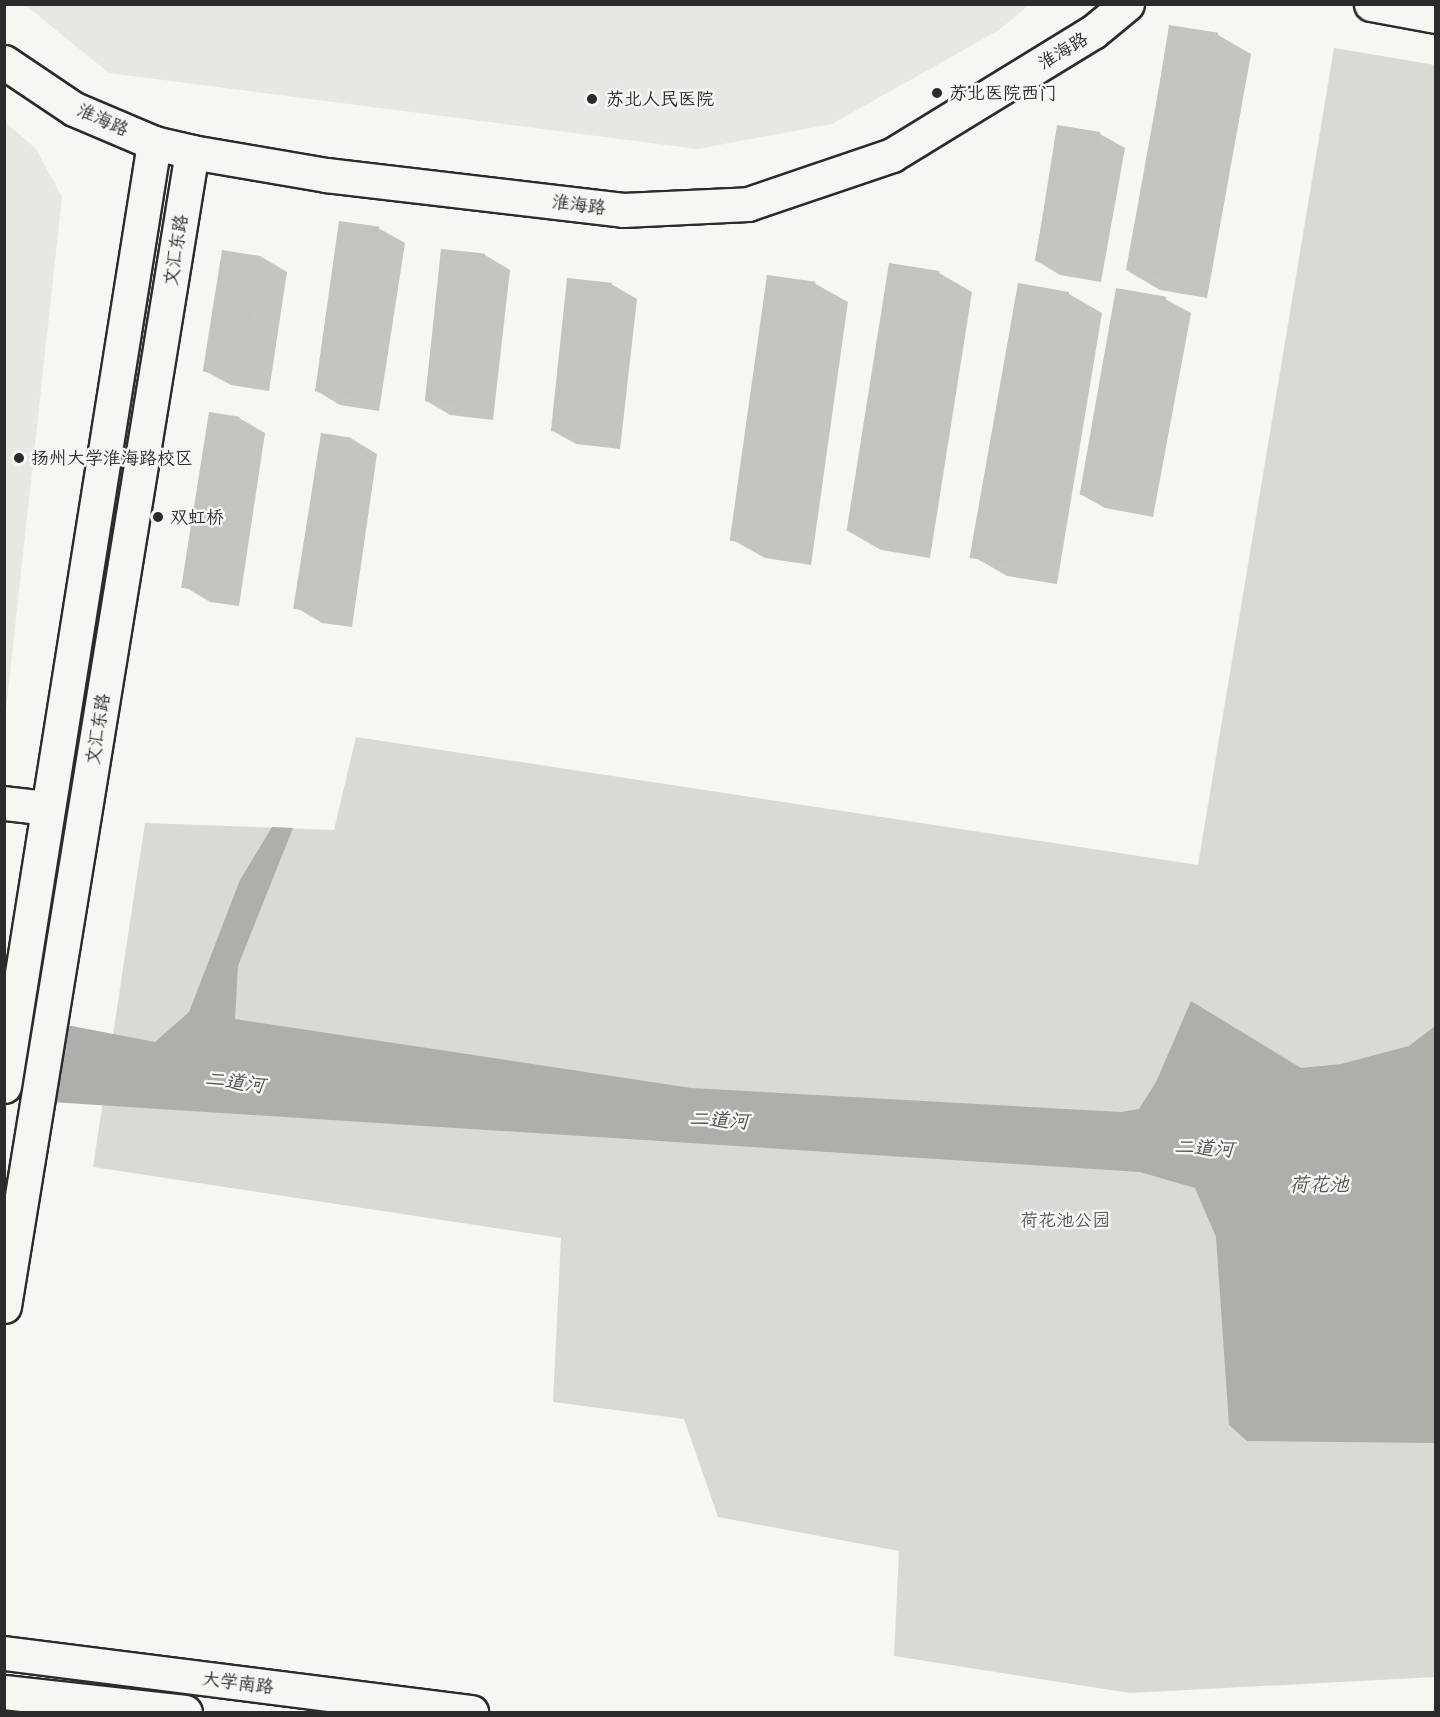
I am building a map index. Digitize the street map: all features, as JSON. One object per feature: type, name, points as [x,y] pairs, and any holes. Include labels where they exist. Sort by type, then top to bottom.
[{"type":"main road","name":"淮海路","points":[[4,62],[74,109],[154,143],[192,152],[326,175],[623,210],[748,204],[892,155],[1094,32],[1127,4]]},
{"type":"main road","points":[[1371,4],[1436,16]]},
{"type":"main road","points":[[4,1086],[16,996],[154,143]]},
{"type":"main road","name":"文汇东路","points":[[4,1306],[192,152]]},
{"type":"main road","points":[[4,803],[46,808]]},
{"type":"main road","name":"大学南路","points":[[4,1653],[471,1713]]},
{"type":"main road","points":[[4,1692],[185,1713]]},
{"type":"shaded area","name":"苏北人民医院","points":[[25,5],[1029,5],[999,30],[832,124],[697,149],[109,73]]},
{"type":"shaded area","name":"扬州大学淮海路校区","points":[[5,122],[36,149],[62,197],[5,719]]},
{"type":"green space","name":"荷花池公园","points":[[1334,48],[1435,65],[1435,1677],[1130,1693],[894,1656],[899,1551],[718,1517],[684,1419],[553,1402],[561,1238],[93,1167],[145,823],[334,830],[356,737],[1198,865]]},
{"type":"water","points":[[272,827],[293,828],[238,966],[235,1019],[691,1088],[1121,1112],[1139,1109],[1156,1082],[1191,1001],[1301,1068],[1341,1064],[1409,1046],[1435,1026],[1435,1443],[1247,1441],[1229,1425],[1216,1237],[1195,1188],[1140,1172],[5,1099],[4,1013],[155,1042],[189,1012],[240,880]]},
{"type":"building","points":[[1169,25],[1218,33],[1179,280],[1130,272]]},
{"type":"building","points":[[1057,125],[1100,132],[1079,268],[1035,261]]},
{"type":"building","points":[[339,221],[380,227],[356,397],[315,391]]},
{"type":"building","points":[[441,249],[485,254],[469,406],[425,401]]},
{"type":"building","points":[[222,250],[262,256],[242,378],[203,371]]},
{"type":"building","points":[[889,263],[939,271],[897,539],[847,531]]},
{"type":"building","points":[[767,275],[816,282],[778,547],[730,540]]},
{"type":"building","points":[[567,278],[612,283],[596,436],[551,431]]},
{"type":"building","points":[[1018,283],[1069,292],[1021,567],[970,558]]},
{"type":"building","points":[[1116,288],[1166,297],[1130,504],[1080,495]]},
{"type":"building","points":[[209,412],[240,417],[212,593],[181,588]]},
{"type":"building","points":[[321,433],[352,438],[324,614],[293,609]]},
{"type":"place","name":"苏北医院西门","points":[[937,93]]},
{"type":"place","name":"苏北人民医院","points":[[592,99]]},
{"type":"place","name":"扬州大学淮海路校区","points":[[19,458]]},
{"type":"place","name":"双虹桥","points":[[158,517]]},
{"type":"water label","name":"二道河","points":[[235,1081]]},
{"type":"water label","name":"二道河","points":[[719,1119]]},
{"type":"water label","name":"二道河","points":[[1204,1147]]},
{"type":"water label","name":"荷花池","points":[[1319,1183]]}]
